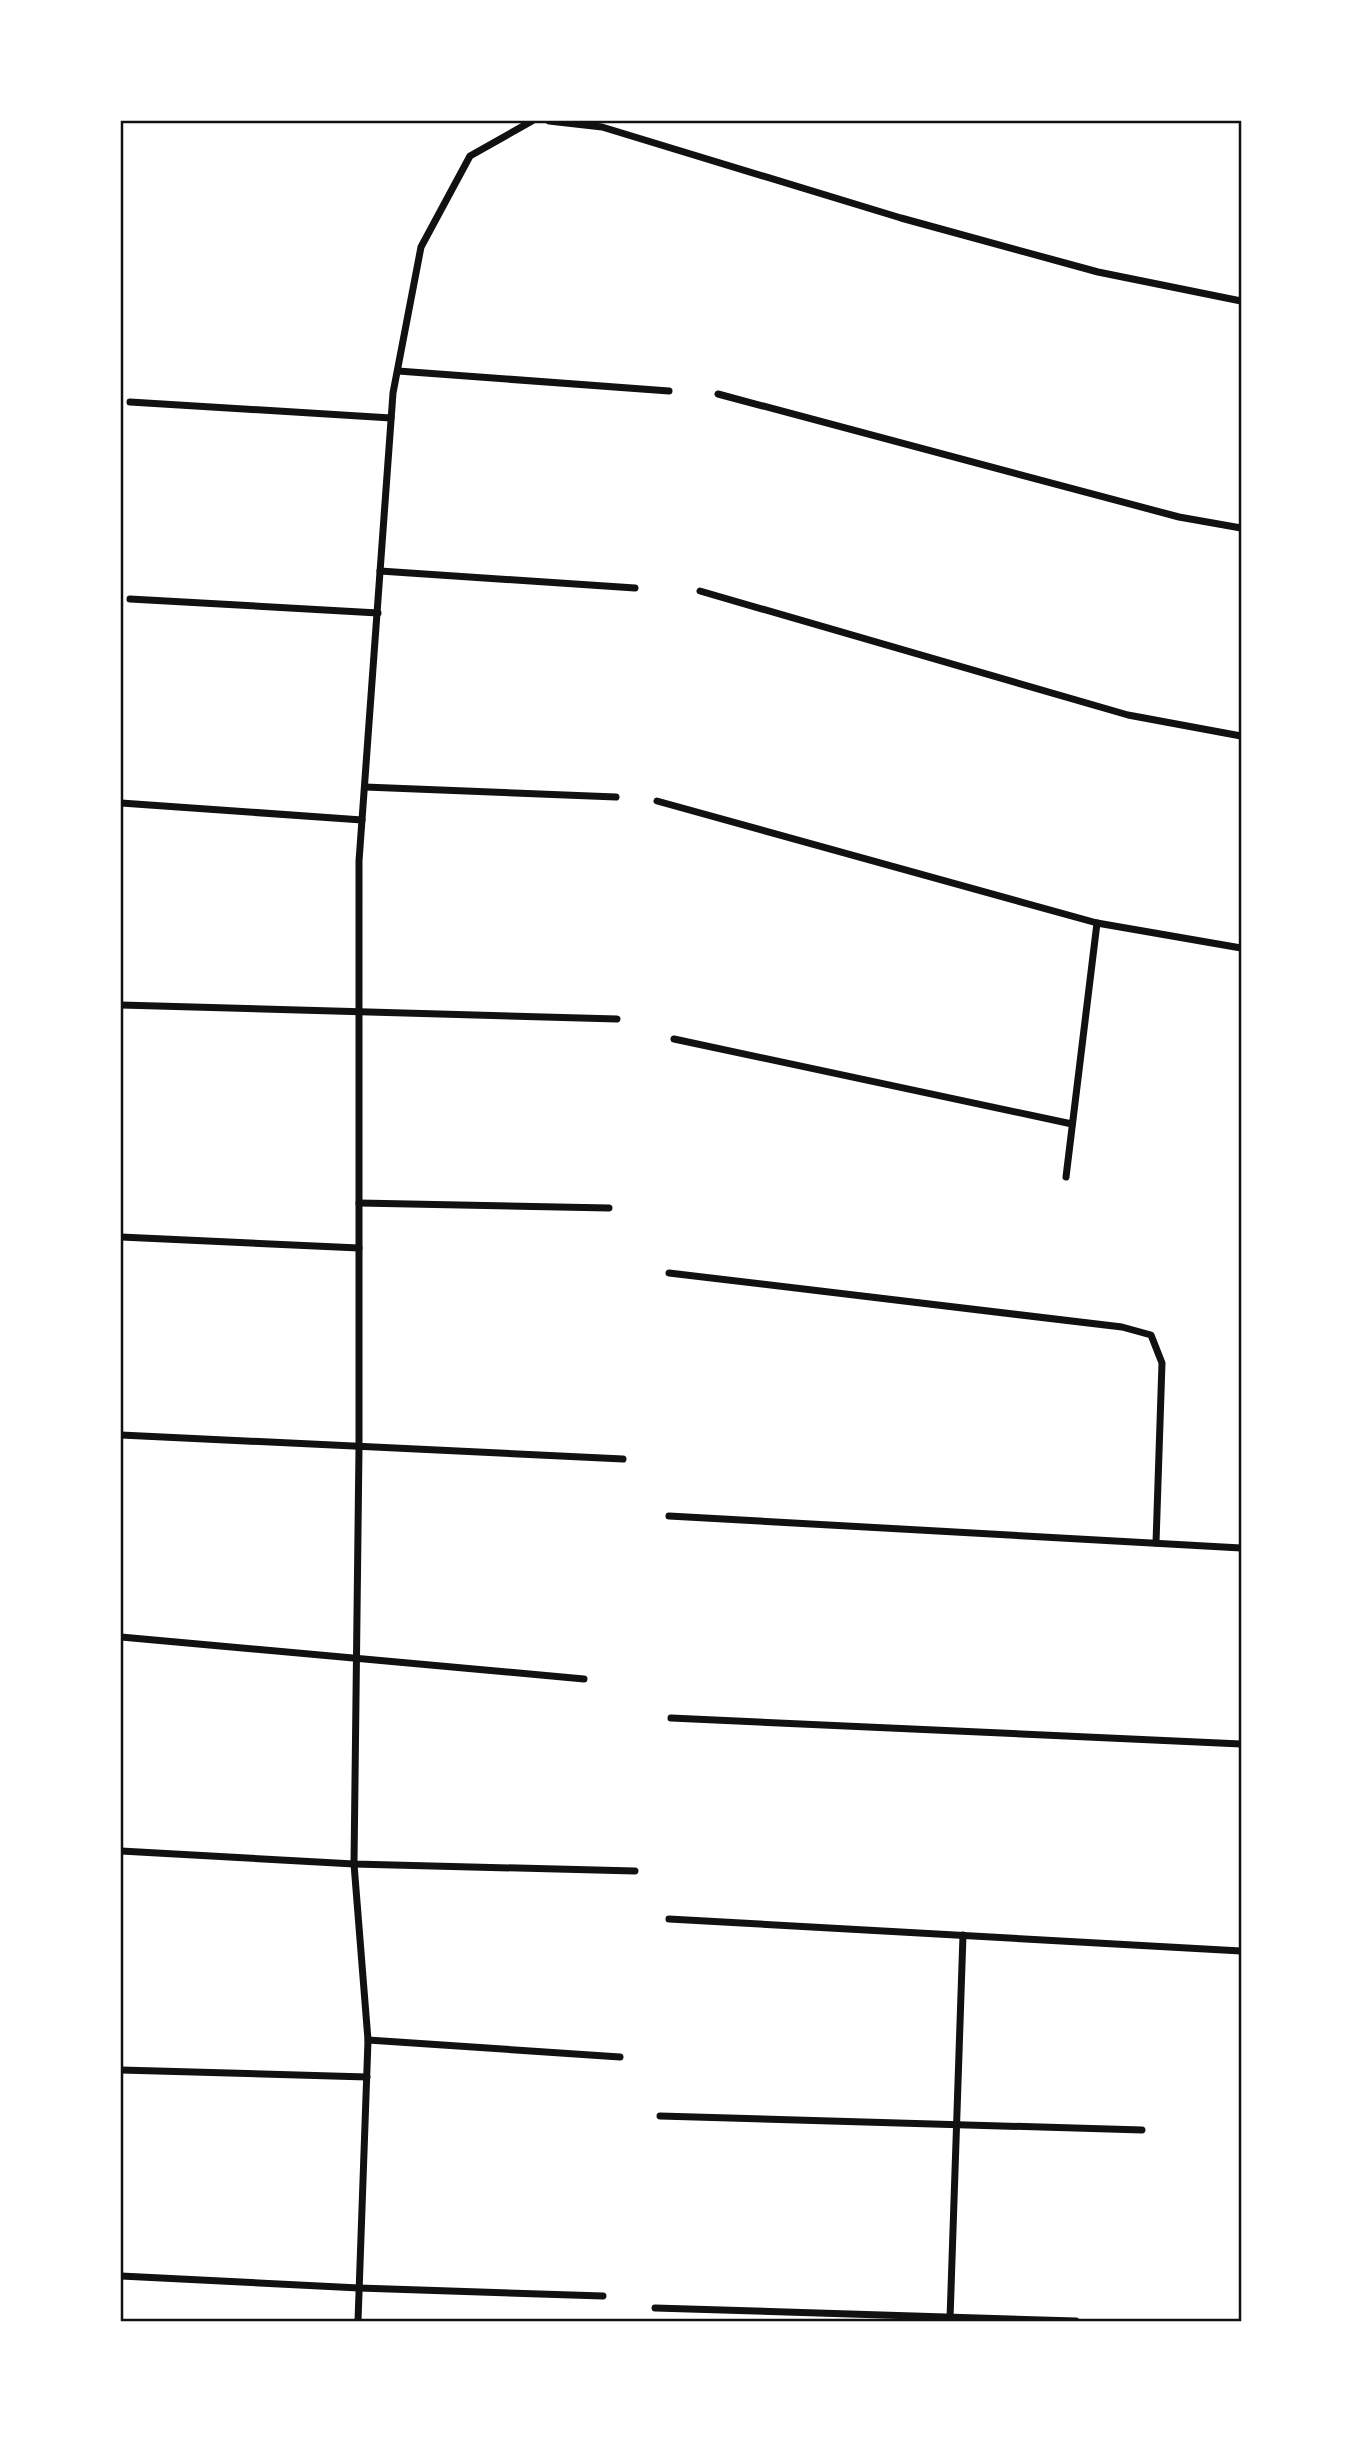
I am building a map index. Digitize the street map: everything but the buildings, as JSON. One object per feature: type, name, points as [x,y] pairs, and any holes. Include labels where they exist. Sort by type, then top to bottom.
[{"type":"street","points":[[358,2321],[368,2040],[354,1864],[359,1448],[359,861],[391,418],[421,247],[470,156],[532,121]]},
{"type":"street","points":[[549,121],[602,127],[901,218],[1098,272],[1241,301]]},
{"type":"street","points":[[398,371],[670,391]]},
{"type":"street","points":[[718,394],[1179,517],[1241,528]]},
{"type":"street","points":[[130,402],[391,418]]},
{"type":"street","points":[[380,571],[635,588]]},
{"type":"street","points":[[700,591],[1128,715],[1241,736]]},
{"type":"street","points":[[130,599],[377,613]]},
{"type":"street","points":[[365,787],[616,797]]},
{"type":"street","points":[[657,801],[1097,923],[1241,948]]},
{"type":"street","points":[[121,803],[362,820]]},
{"type":"street","points":[[1066,1177],[1097,923]]},
{"type":"street","points":[[121,1005],[617,1019]]},
{"type":"street","points":[[674,1039],[1072,1124]]},
{"type":"street","points":[[359,1203],[609,1208]]},
{"type":"street","points":[[121,1237],[359,1248]]},
{"type":"street","points":[[669,1273],[1122,1327],[1151,1335],[1162,1363],[1156,1543]]},
{"type":"street","points":[[121,1435],[623,1459]]},
{"type":"street","points":[[669,1516],[1241,1548]]},
{"type":"street","points":[[121,1637],[584,1679]]},
{"type":"street","points":[[671,1718],[1241,1744]]},
{"type":"street","points":[[121,1851],[354,1864],[635,1871]]},
{"type":"street","points":[[669,1919],[1241,1951]]},
{"type":"street","points":[[950,2319],[963,1935]]},
{"type":"street","points":[[368,2040],[620,2057]]},
{"type":"street","points":[[121,2070],[367,2077]]},
{"type":"street","points":[[660,2116],[1142,2130]]},
{"type":"street","points":[[121,2276],[359,2288],[603,2296]]},
{"type":"street","points":[[655,2308],[1076,2321]]}]
